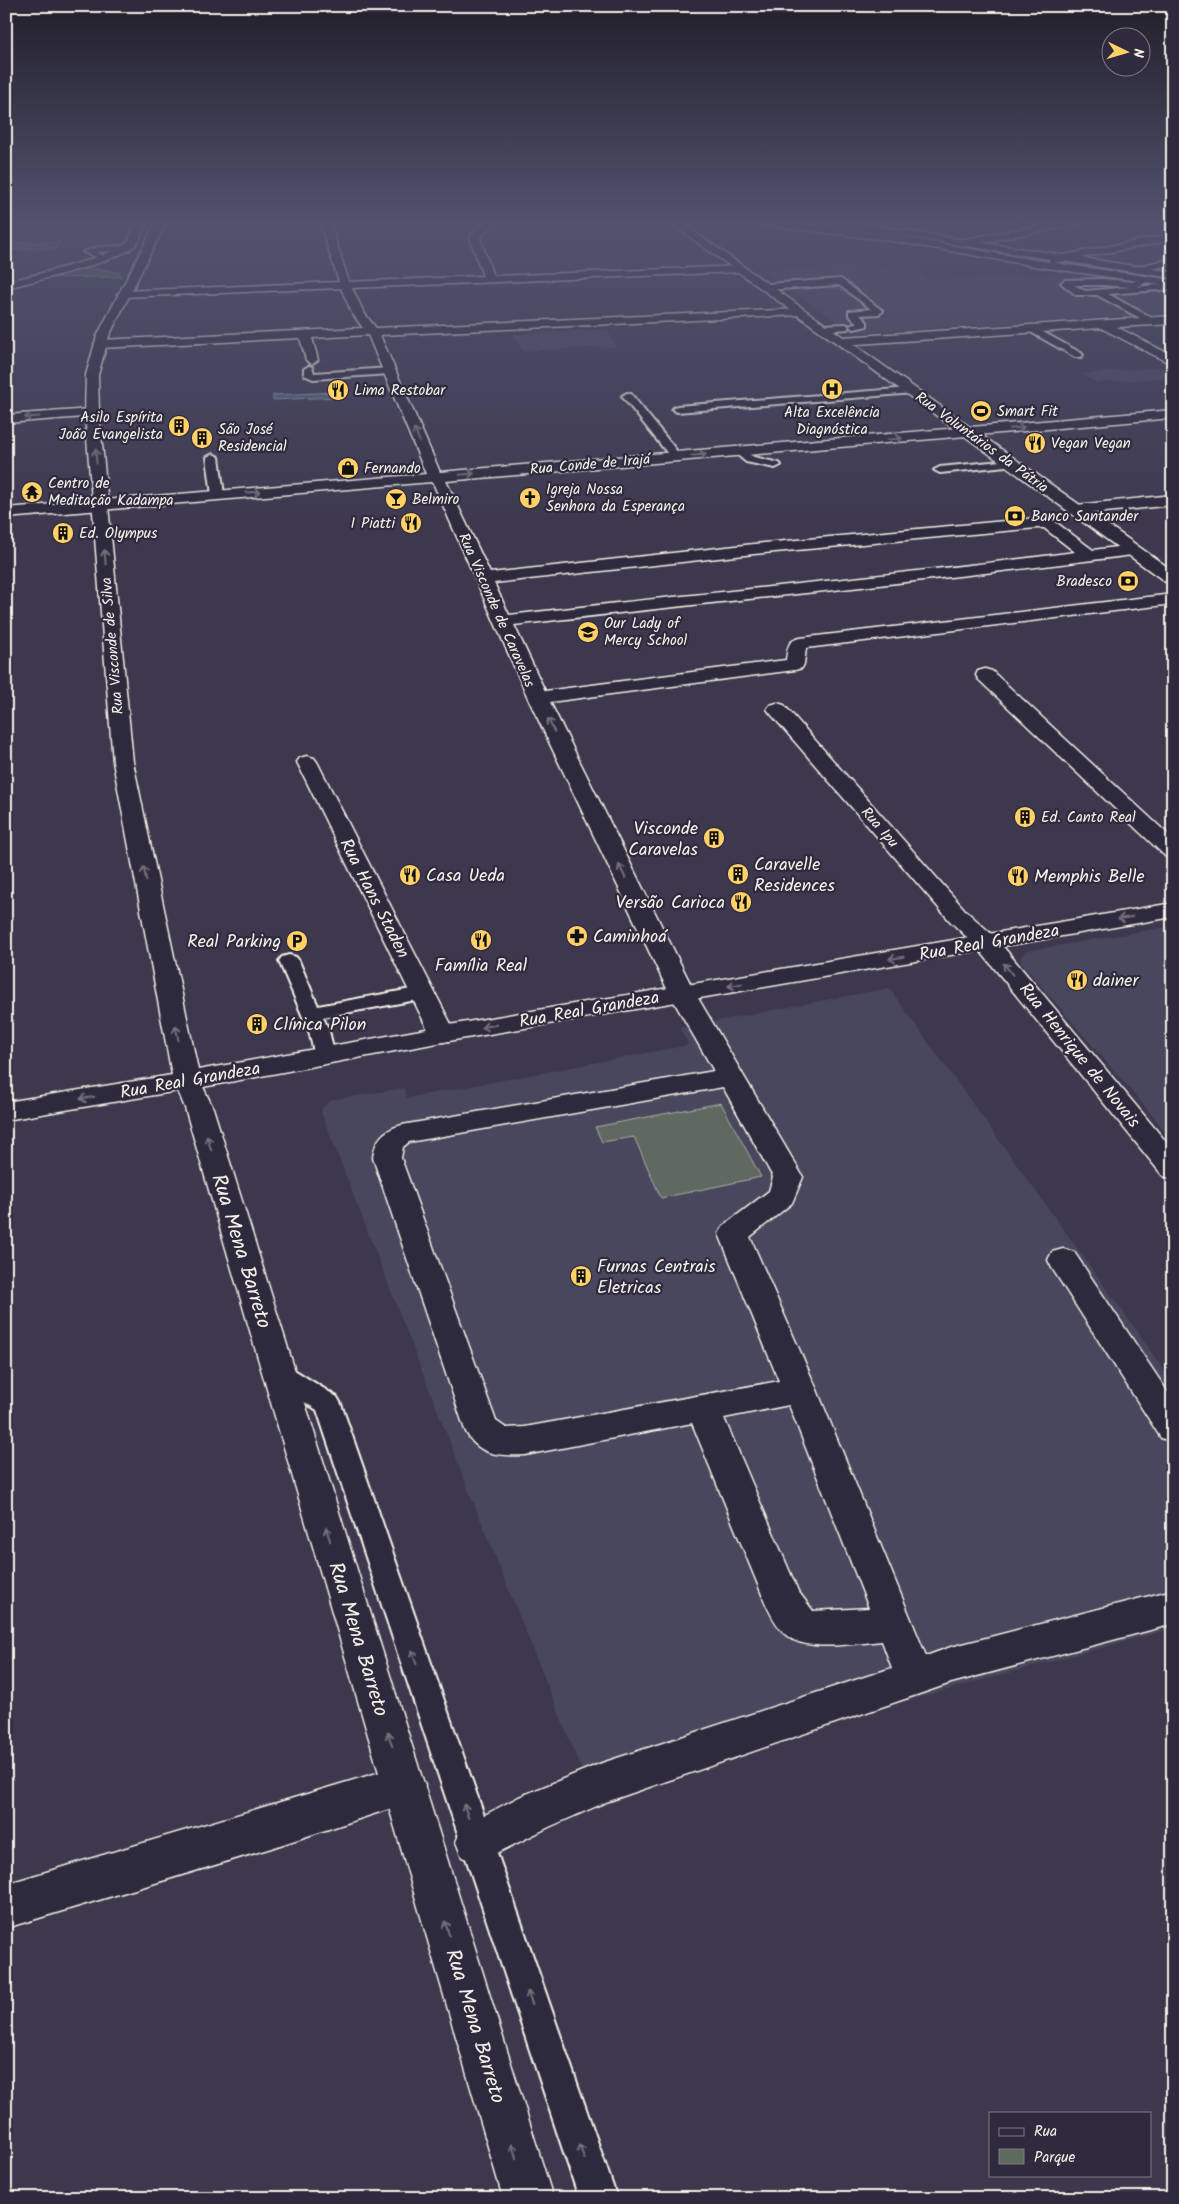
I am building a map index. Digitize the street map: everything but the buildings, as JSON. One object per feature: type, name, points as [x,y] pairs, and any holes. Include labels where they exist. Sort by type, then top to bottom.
[{"type":"street","name":"Rua Visconde de Silva","points":[[110,323],[100,344],[92,374],[92,413],[123,762],[187,1081]]},
{"type":"street","name":"Rua Visconde de Caravelas","points":[[363,323],[365,327],[373,332],[435,477],[441,484],[502,621],[682,993],[788,1176],[782,1196],[734,1234],[800,1390]]},
{"type":"street","points":[[100,344],[568,323]]},
{"type":"street","name":"Rua Voluntários da Pátria","points":[[816,323],[1173,579]]},
{"type":"street","points":[[842,341],[1121,323]]},
{"type":"street","points":[[1102,324],[1173,361]]},
{"type":"street","points":[[305,335],[310,364]]},
{"type":"street","points":[[6,419],[92,413]]},
{"type":"street","name":"Rua Conde de Irajá","points":[[6,513],[968,433],[1173,414]]},
{"type":"street","points":[[1076,510],[1173,500]]},
{"type":"street","points":[[481,576],[1037,523],[1048,524],[1088,555]]},
{"type":"street","points":[[481,576],[847,534]]},
{"type":"street","points":[[502,621],[673,600],[979,570],[1132,550]]},
{"type":"street","points":[[538,698],[795,664],[797,662],[797,645],[800,643],[1173,599]]},
{"type":"street","points":[[985,675],[1173,852]]},
{"type":"street","name":"Rua Ipu","points":[[777,708],[958,916],[986,942]]},
{"type":"street","name":"Rua Hans Staden","points":[[307,762],[443,1034]]},
{"type":"street","name":"Rua Real Grandeza","points":[[6,1111],[187,1081],[443,1034],[1173,910]]},
{"type":"street","name":"Rua Henrique de Novais","points":[[986,942],[1173,1168]]},
{"type":"street","points":[[730,1077],[402,1134],[391,1139],[388,1144],[387,1158],[482,1430],[500,1442],[525,1441],[800,1390],[916,1678]]},
{"type":"street","name":"Rua Mena Barreto","points":[[187,1081],[199,1108],[528,2198]]},
{"type":"street","points":[[1063,1260],[1173,1428]]},
{"type":"street","points":[[704,1408],[784,1602],[800,1624],[816,1629],[894,1623]]},
{"type":"street","points":[[477,1842],[534,1812],[602,1782],[952,1665],[1173,1607]]},
{"type":"street","points":[[6,1906],[258,1831],[404,1785]]},
{"type":"lane","points":[[823,328],[864,324],[863,323]]},
{"type":"lane","points":[[1032,329],[1078,355]]},
{"type":"lane","points":[[310,364],[309,375],[312,376],[390,371]]},
{"type":"lane","points":[[677,409],[910,391]]},
{"type":"lane","points":[[627,396],[676,457]]},
{"type":"lane","points":[[740,452],[750,460],[775,465]]},
{"type":"lane","points":[[213,458],[218,495]]},
{"type":"lane","points":[[937,468],[1008,461]]},
{"type":"lane","points":[[290,961],[310,1013],[320,1031],[324,1056]]},
{"type":"lane","points":[[310,1013],[422,993]]},
{"type":"lane","points":[[279,1373],[328,1404],[598,2198]]},
{"type":"shaded area","points":[[839,323],[1024,323],[854,333]]},
{"type":"shaded area","points":[[607,329],[616,347],[523,351],[513,334]]},
{"type":"shaded area","points":[[1166,367],[1173,371],[1173,377],[1096,383],[1082,374]]},
{"type":"shaded area","points":[[1173,926],[1173,1142],[1153,1116],[1022,964],[1020,958],[1026,951]]},
{"type":"shaded area","points":[[889,988],[1137,1331],[1173,1384],[1173,1628],[589,1788],[472,1499],[321,1112],[322,1108],[331,1100],[404,1088],[407,1098],[689,1045],[679,1028]]},
{"type":"green space","points":[[721,1103],[761,1177],[661,1198],[634,1137],[602,1142],[595,1127]]},
{"type":"water","points":[[336,392],[336,397],[273,400],[273,395]]},
{"type":"place","name":"Alta Excelência Diagnóstica","points":[[832,389]]},
{"type":"place","name":"Lima Restobar","points":[[338,390]]},
{"type":"place","name":"Smart Fit","points":[[981,411]]},
{"type":"place","name":"Asilo Espírita João Evangelista","points":[[179,426]]},
{"type":"place","name":"São José Residencial","points":[[202,438]]},
{"type":"place","name":"Vegan Vegan","points":[[1035,443]]},
{"type":"place","name":"Fernando","points":[[348,468]]},
{"type":"place","name":"Centro de Meditação Kadampa","points":[[32,492]]},
{"type":"place","name":"Igreja Nossa Senhora da Esperança","points":[[530,498]]},
{"type":"place","name":"Belmiro","points":[[396,499]]},
{"type":"place","name":"Banco Santander","points":[[1015,516]]},
{"type":"place","name":"I Piatti","points":[[411,523]]},
{"type":"place","name":"Ed. Olympus","points":[[63,533]]},
{"type":"place","name":"Bradesco","points":[[1128,581]]},
{"type":"place","name":"Our Lady of Mercy School","points":[[588,632]]},
{"type":"place","name":"Ed. Canto Real","points":[[1025,817]]},
{"type":"place","name":"Visconde Caravelas","points":[[714,838]]},
{"type":"place","name":"Caravelle Residences","points":[[738,874]]},
{"type":"place","name":"Casa Ueda","points":[[410,875]]},
{"type":"place","name":"Memphis Belle","points":[[1018,876]]},
{"type":"place","name":"Versão Carioca","points":[[741,902]]},
{"type":"place","name":"Caminhoá","points":[[577,936]]},
{"type":"place","name":"Família Real","points":[[481,940]]},
{"type":"place","name":"Real Parking","points":[[297,941]]},
{"type":"place","name":"dainer","points":[[1077,980]]},
{"type":"place","name":"Clínica Pilon","points":[[257,1024]]},
{"type":"place","name":"Furnas Centrais Eletricas","points":[[581,1276]]}]
